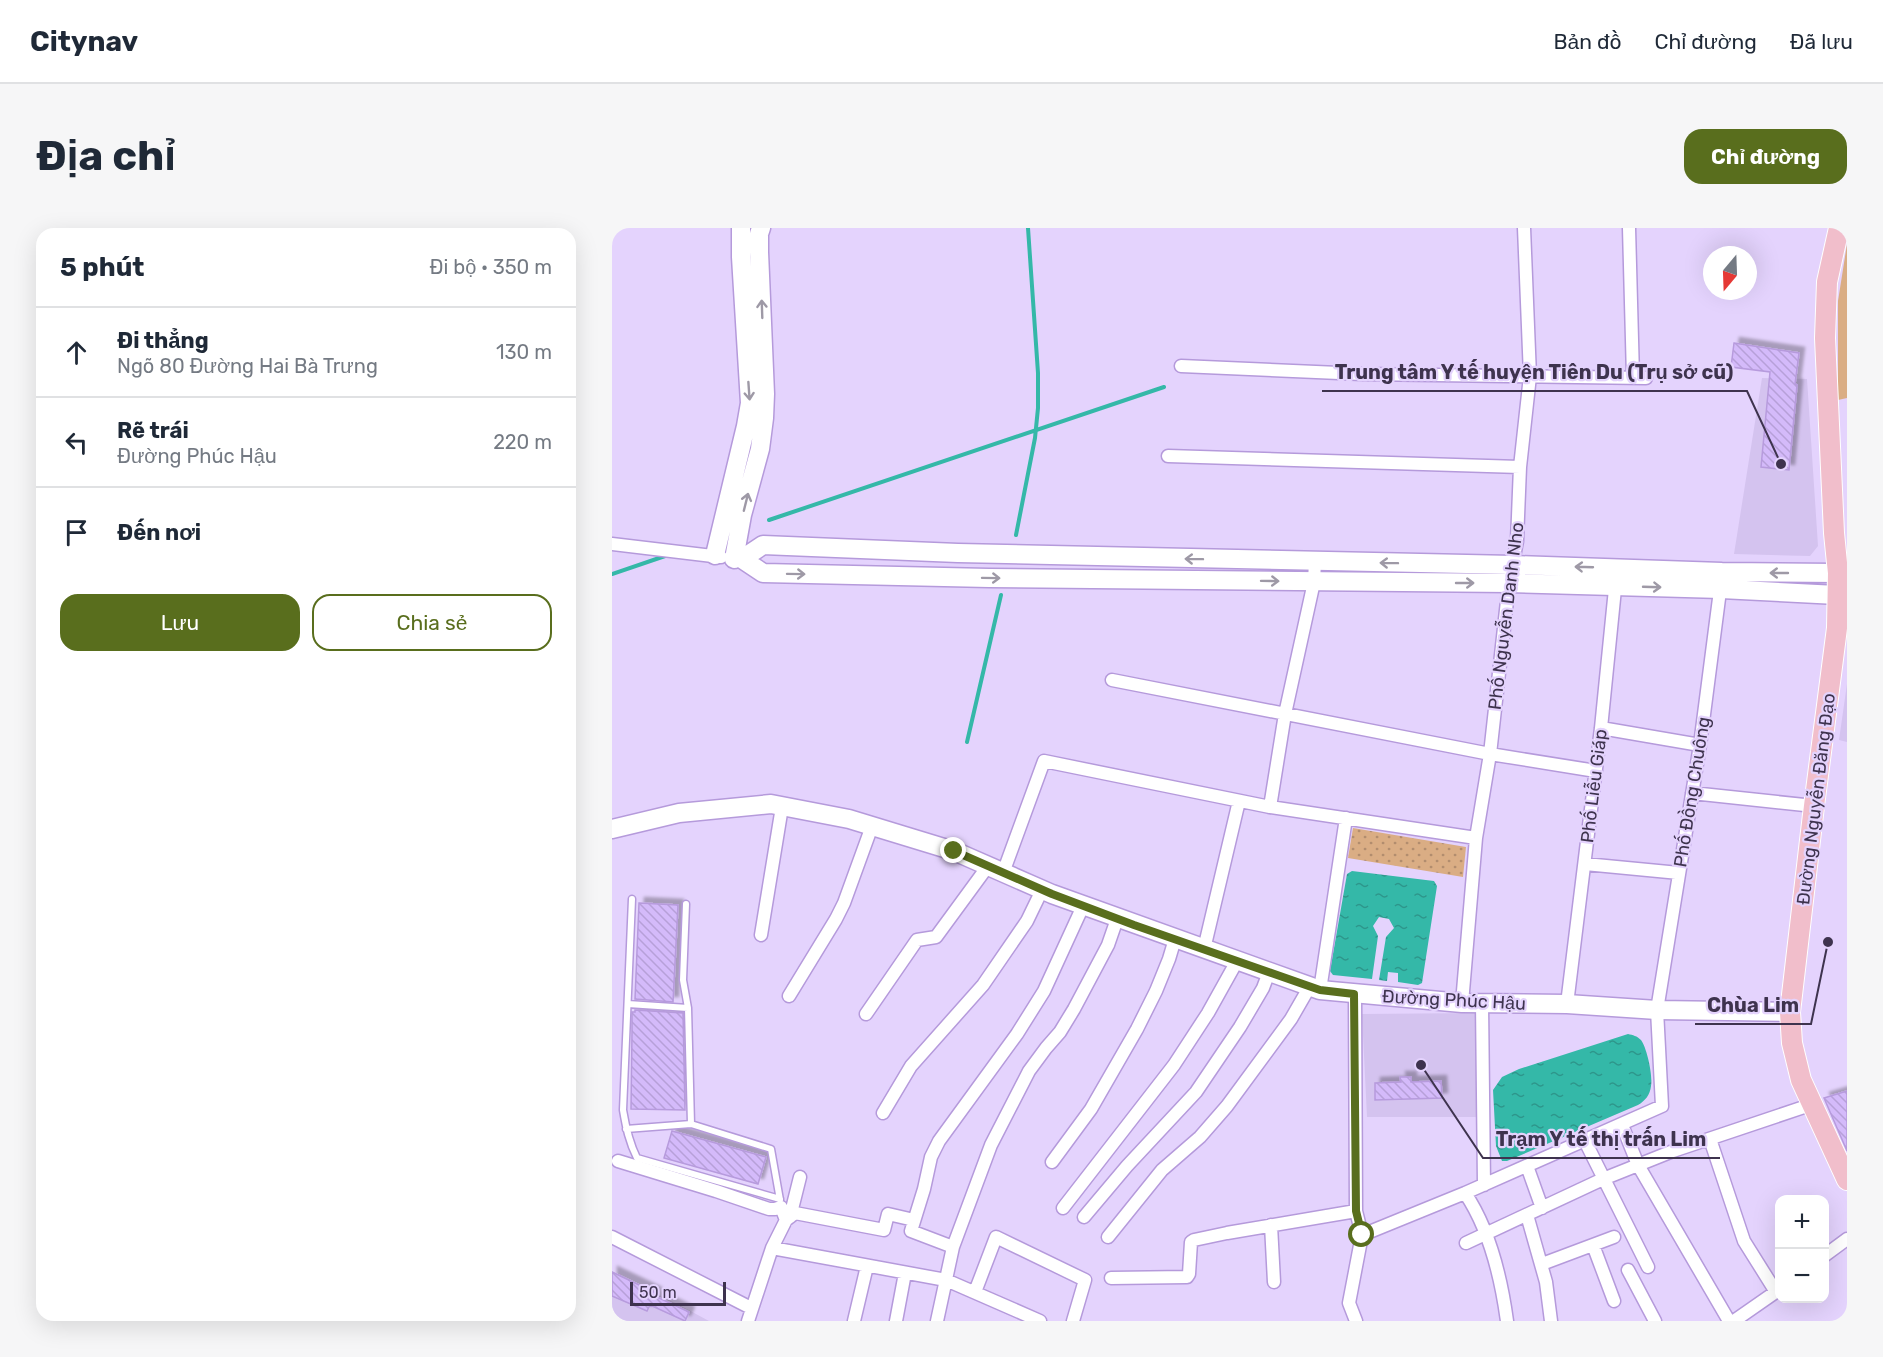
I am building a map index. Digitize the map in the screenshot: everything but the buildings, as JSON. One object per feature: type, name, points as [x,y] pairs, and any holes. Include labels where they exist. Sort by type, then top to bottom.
[{"type":"main road","name":"Đường Nguyễn Đăng Đạo","points":[[1839,228],[1827,282],[1826,338],[1834,533],[1838,573],[1837,595],[1842,622],[1814,806],[1790,1012],[1792,1043],[1801,1080],[1847,1180]]},
{"type":"street","points":[[715,555],[750,403],[741,228]]},
{"type":"street","points":[[738,559],[742,515],[760,449],[764,418],[759,252],[761,228]]},
{"type":"street","name":"Phố Nguyễn Danh Nho","points":[[1462,1003],[1476,838],[1490,754],[1509,583],[1516,541],[1520,467],[1530,376],[1524,228]]},
{"type":"street","points":[[1629,228],[1633,377]]},
{"type":"street","points":[[1181,366],[1362,374],[1647,378]]},
{"type":"street","points":[[1168,456],[1520,467]]},
{"type":"street","points":[[612,544],[738,559],[763,573],[989,578],[1509,583],[1616,577]]},
{"type":"street","points":[[738,559],[763,545],[958,553],[1513,565],[1616,577],[1721,581],[1837,595]]},
{"type":"street","points":[[1145,580],[1146,557]]},
{"type":"street","points":[[1270,807],[1285,714],[1314,582],[1315,561]]},
{"type":"street","points":[[1721,581],[1838,573]]},
{"type":"street","name":"Phố Liễu Giáp","points":[[1567,1004],[1601,728],[1616,577]]},
{"type":"street","name":"Phố Đồng Chuông","points":[[1622,1125],[1662,1106],[1657,1010],[1700,745],[1721,581]]},
{"type":"street","points":[[1112,680],[1490,754],[1596,771]]},
{"type":"street","points":[[1601,728],[1700,745]]},
{"type":"street","points":[[866,1014],[917,940],[936,937],[995,870],[1044,761],[1270,807],[1476,838]]},
{"type":"street","points":[[1692,793],[1814,806]]},
{"type":"street","points":[[1204,949],[1239,801]]},
{"type":"street","name":"Đường Phúc Hậu","points":[[612,829],[679,813],[771,804],[849,819],[954,851],[1042,890],[1117,919],[1315,988],[1354,994],[1462,1003],[1567,1004],[1657,1010],[1790,1012]]},
{"type":"street","points":[[761,935],[782,807]]},
{"type":"street","points":[[1108,1237],[1162,1170],[1200,1137],[1227,1106],[1315,988],[1346,818]]},
{"type":"street","points":[[789,996],[844,903],[872,826]]},
{"type":"street","points":[[1585,864],[1679,873]]},
{"type":"street","points":[[883,1113],[910,1066],[983,986],[1027,921],[1042,890]]},
{"type":"street","points":[[953,1247],[911,1231],[934,1149],[1023,1026],[1044,991],[1083,906]]},
{"type":"street","points":[[937,1321],[953,1247],[991,1144],[1029,1071],[1060,1032],[1074,1009],[1108,945],[1117,919]]},
{"type":"street","points":[[1052,1162],[1091,1109],[1137,1029],[1156,991],[1175,939]]},
{"type":"street","points":[[1063,1208],[1174,1065],[1208,1013],[1237,960]]},
{"type":"street","points":[[1084,1217],[1127,1166],[1196,1092],[1240,1027],[1263,988],[1269,972]]},
{"type":"street","points":[[1354,994],[1356,1211],[1362,1235],[1349,1303],[1356,1321]]},
{"type":"street","points":[[1482,1003],[1484,1185]]},
{"type":"street","points":[[1466,1243],[1603,1179],[1673,1150],[1813,1104]]},
{"type":"street","points":[[1362,1235],[1622,1125],[1638,1165],[1729,1321]]},
{"type":"street","points":[[1710,1139],[1744,1241],[1775,1287]]},
{"type":"street","points":[[1586,1141],[1648,1267]]},
{"type":"street","points":[[618,1161],[769,1209],[775,1209],[781,1203],[788,1219]]},
{"type":"street","points":[[1527,1166],[1542,1208]]},
{"type":"street","points":[[748,1321],[772,1248],[788,1219],[800,1177]]},
{"type":"street","points":[[1465,1193],[1486,1233],[1504,1292],[1507,1321]]},
{"type":"street","points":[[1111,1278],[1187,1277],[1190,1270],[1192,1241],[1356,1211]]},
{"type":"street","points":[[788,1219],[795,1213],[884,1230],[888,1214],[914,1220]]},
{"type":"street","points":[[1527,1215],[1542,1264],[1551,1321]]},
{"type":"street","points":[[1271,1225],[1274,1282]]},
{"type":"street","points":[[612,1237],[751,1308]]},
{"type":"street","points":[[975,1292],[996,1238],[1085,1280],[1073,1321]]},
{"type":"street","points":[[1542,1264],[1614,1238]]},
{"type":"street","points":[[1829,1252],[1847,1239]]},
{"type":"street","points":[[1593,1245],[1614,1301]]},
{"type":"street","points":[[772,1248],[946,1280],[1040,1321]]},
{"type":"street","points":[[1190,1270],[1201,1264]]},
{"type":"street","points":[[854,1321],[867,1266]]},
{"type":"street","points":[[1628,1270],[1655,1321]]},
{"type":"street","points":[[896,1321],[906,1273]]},
{"type":"street","points":[[1734,1321],[1775,1293]]},
{"type":"lane","points":[[626,1129],[691,1124],[771,1149],[781,1203],[637,1158],[627,1136],[623,1110],[632,899]]},
{"type":"lane","points":[[686,904],[683,980],[688,1008],[691,1124]]},
{"type":"lane","points":[[628,1005],[688,1008]]},
{"type":"shaded area","points":[[1847,244],[1847,398],[1838,400],[1838,301]]},
{"type":"shaded area","points":[[1762,378],[1807,379],[1818,546],[1810,556],[1734,554]]},
{"type":"shaded area","points":[[1847,684],[1847,742],[1839,740]]},
{"type":"shaded area","points":[[1353,828],[1466,847],[1463,877],[1348,858]]},
{"type":"shaded area","points":[[1477,1013],[1479,1117],[1367,1117],[1362,1014]]},
{"type":"shaded area","points":[[612,1271],[683,1307],[709,1321],[612,1321]]},
{"type":"water","points":[[1352,871],[1434,881],[1437,886],[1422,983],[1418,985],[1398,982],[1398,973],[1388,972],[1387,981],[1379,980],[1386,937],[1394,928],[1389,919],[1379,917],[1373,926],[1378,936],[1372,979],[1333,975],[1330,971],[1347,874]]},
{"type":"water","points":[[1628,1034],[1641,1040],[1647,1055],[1651,1081],[1650,1092],[1645,1100],[1507,1161],[1502,1161],[1496,1146],[1493,1090],[1502,1077],[1519,1069]]},
{"type":"waterway","points":[[1016,535],[1035,438],[1038,408],[1038,373],[1028,228]]},
{"type":"waterway","points":[[769,520],[1164,387]]},
{"type":"waterway","points":[[612,574],[668,555]]},
{"type":"waterway","points":[[967,742],[1001,595]]},
{"type":"place","name":"Trung tâm Y tế huyện Tiên Du (Trụ sở cũ)","points":[[1781,464]]},
{"type":"place","name":"Chùa Lim","points":[[1828,942]]},
{"type":"place","name":"Trạm Y tế thị trấn Lim","points":[[1421,1065]]},
{"type":"route","points":[[954,851],[1052,894],[1134,925],[1320,990],[1354,994],[1356,1211],[1362,1235]]}]
